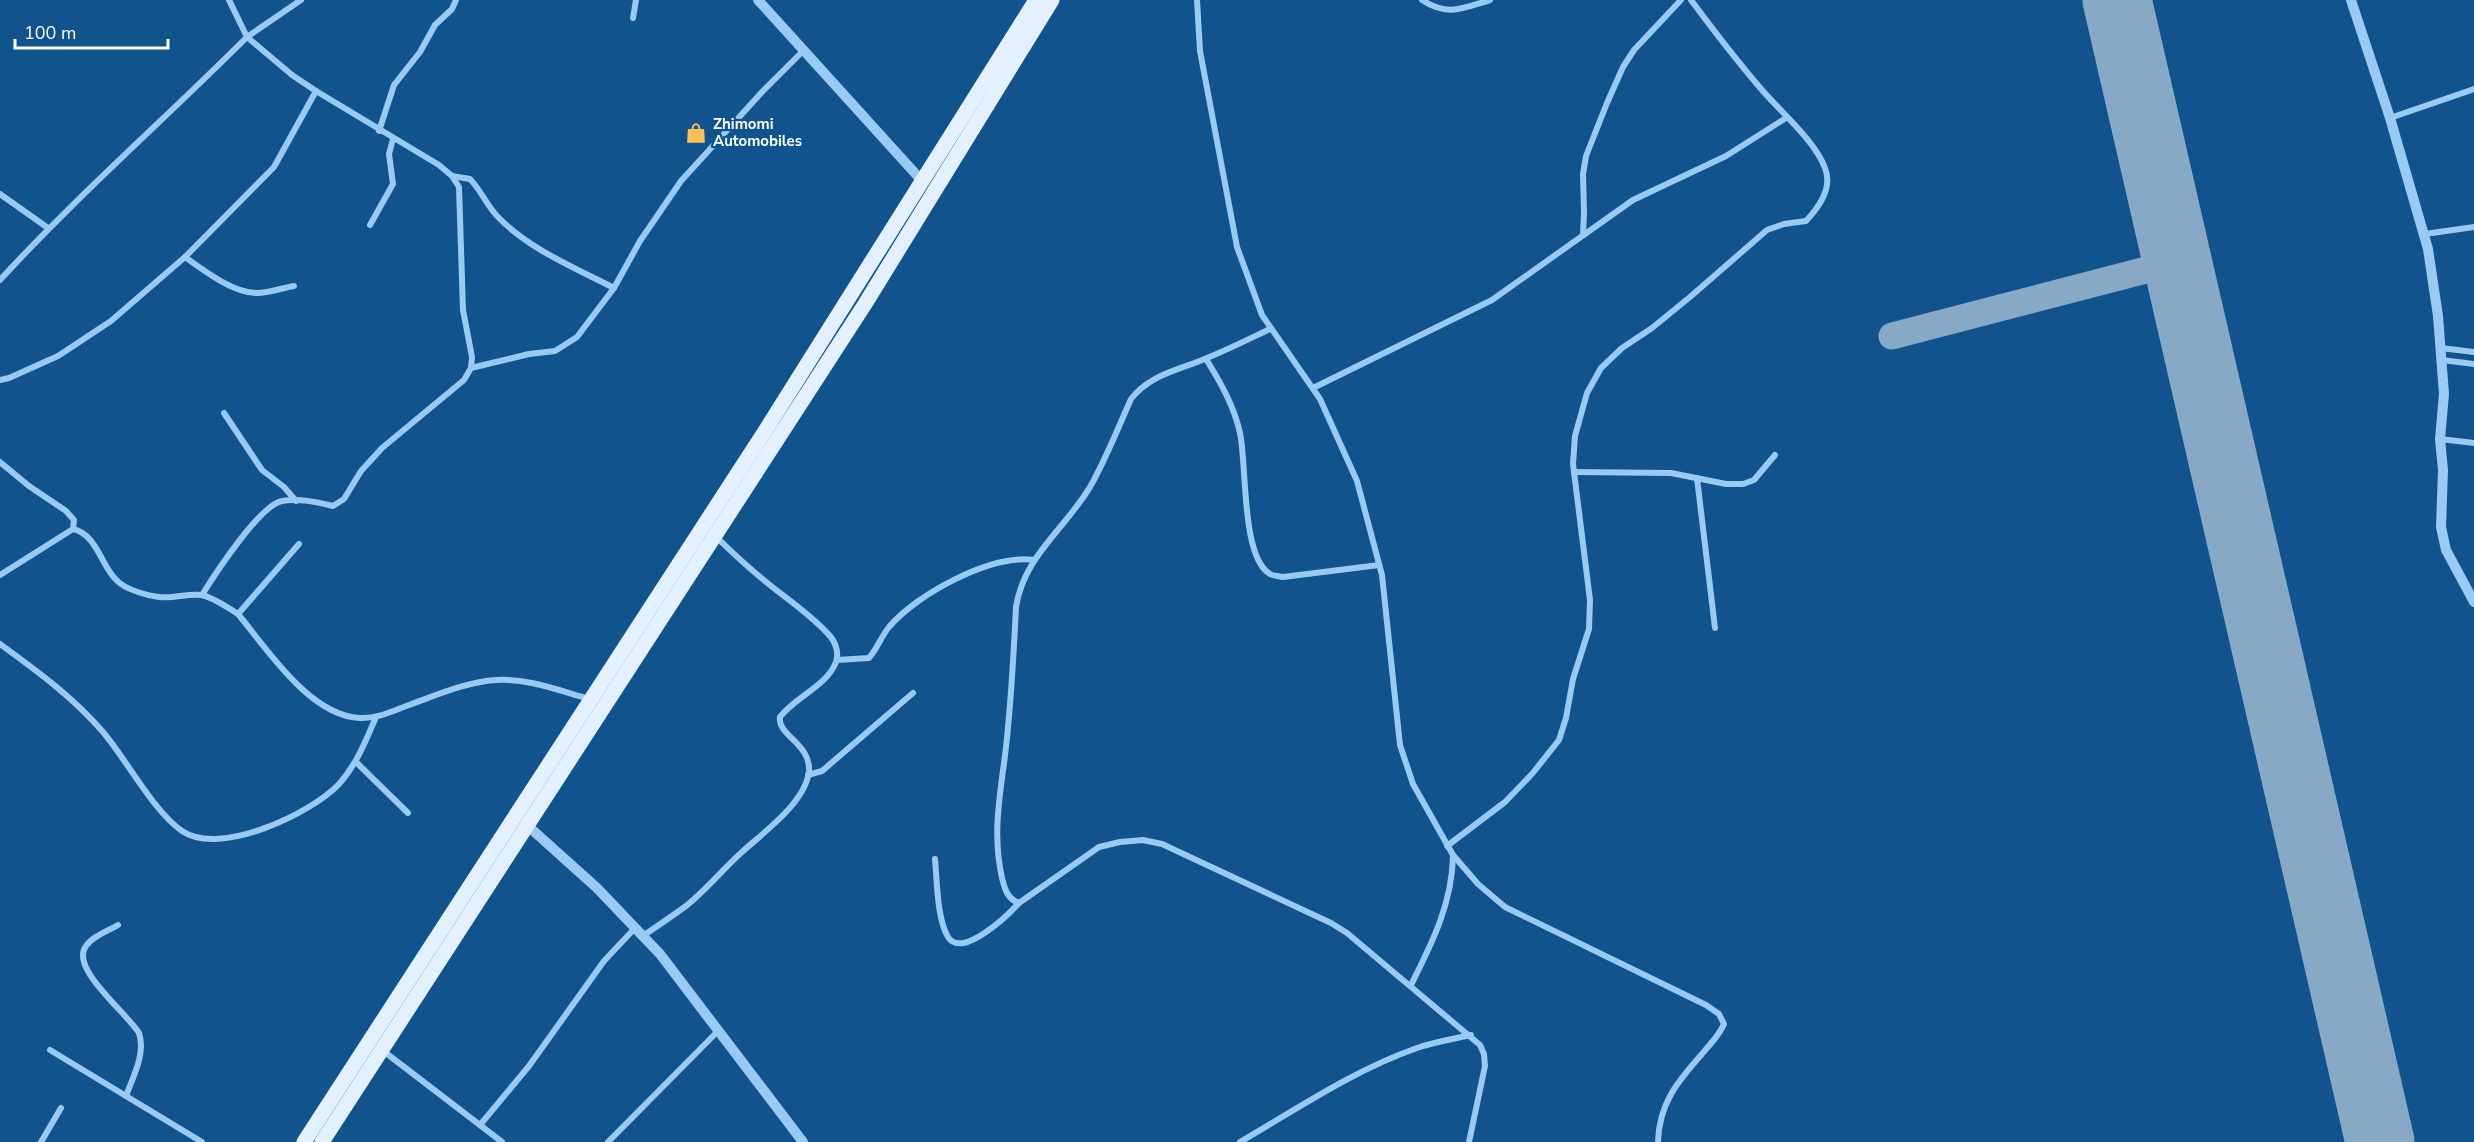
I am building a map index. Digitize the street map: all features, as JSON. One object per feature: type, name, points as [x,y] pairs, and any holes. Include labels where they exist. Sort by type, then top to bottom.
[{"type":"main road","points":[[304,1142],[591,700],[923,182],[1036,0]]},
{"type":"main road","points":[[322,1142],[865,304],[1052,0]]},
{"type":"street","points":[[202,595],[253,524],[280,501],[308,500],[333,506],[344,499],[361,471],[382,448],[464,380],[471,368],[472,357],[463,310],[459,187],[452,176],[438,165],[379,131],[292,75],[247,37],[229,0]]},
{"type":"street","points":[[0,280],[48,228],[247,37],[301,0]]},
{"type":"street","points":[[379,131],[394,85],[420,52],[435,25],[452,9],[456,0]]},
{"type":"street","points":[[633,18],[636,0]]},
{"type":"street","points":[[758,0],[923,182]]},
{"type":"street","points":[[1197,0],[1200,51],[1237,247],[1262,315],[1313,388],[1334,426],[1357,482],[1379,565],[1387,617],[1400,745],[1413,784],[1452,855],[1478,884],[1505,907],[1707,1005],[1719,1014],[1724,1024],[1720,1033],[1688,1070],[1664,1106],[1658,1142]]},
{"type":"street","points":[[1422,0],[1437,10],[1454,11],[1490,0]]},
{"type":"street","points":[[1582,235],[1583,174],[1586,156],[1607,103],[1623,67],[1634,50],[1681,0]]},
{"type":"street","points":[[1447,846],[1505,802],[1532,774],[1558,740],[1566,718],[1573,679],[1589,629],[1590,600],[1574,472],[1575,436],[1587,393],[1600,368],[1622,348],[1652,328],[1690,297],[1767,230],[1784,224],[1806,221],[1823,199],[1827,180],[1826,169],[1810,145],[1722,41],[1691,0]]},
{"type":"street","points":[[2351,0],[2425,234],[2435,283],[2444,394],[2440,439],[2443,470],[2441,527],[2450,560],[2474,602]]},
{"type":"street","points":[[471,368],[529,354],[555,351],[584,330],[614,288],[640,241],[681,181],[762,92],[803,51]]},
{"type":"street","points":[[2390,118],[2474,89]]},
{"type":"street","points":[[0,380],[57,356],[111,321],[185,257],[274,167],[316,91]]},
{"type":"street","points":[[1313,388],[1492,300],[1634,200],[1726,156],[1786,118]]},
{"type":"street","points":[[370,225],[393,184],[389,154],[393,139]]},
{"type":"street","points":[[452,176],[470,178],[492,210],[510,228],[552,255],[614,288]]},
{"type":"street","points":[[0,194],[48,228]]},
{"type":"street","points":[[2425,234],[2474,227]]},
{"type":"street","points":[[185,257],[207,273],[242,291],[256,293],[294,286]]},
{"type":"street","points":[[1019,903],[1011,900],[1006,892],[997,857],[996,826],[1006,754],[1019,587],[1034,560],[1090,486],[1131,399],[1140,387],[1152,379],[1206,359],[1270,329]]},
{"type":"street","points":[[2441,348],[2474,352]]},
{"type":"street","points":[[1206,359],[1226,392],[1241,436],[1248,518],[1255,554],[1263,568],[1271,575],[1283,577],[1379,565]]},
{"type":"street","points":[[2442,360],[2474,364]]},
{"type":"street","points":[[224,413],[262,470],[296,501]]},
{"type":"street","points":[[2440,439],[2474,443]]},
{"type":"street","points":[[1574,472],[1671,474],[1726,484],[1743,484],[1754,480],[1775,455]]},
{"type":"street","points":[[0,462],[28,486],[66,511],[74,520],[73,529]]},
{"type":"street","points":[[1697,478],[1715,628]]},
{"type":"street","points":[[0,575],[73,529],[79,530],[93,543],[111,578],[125,587],[159,597],[202,595],[238,614],[288,674],[312,697],[343,714],[359,718],[376,717],[453,689],[494,680],[532,683],[591,700]]},
{"type":"street","points":[[644,935],[687,905],[775,823],[796,799],[808,775],[809,764],[805,753],[781,724],[780,717],[826,676],[837,660],[837,648],[831,637],[714,535]]},
{"type":"street","points":[[238,614],[299,544]]},
{"type":"street","points":[[837,660],[868,658],[895,621],[924,597],[950,583],[1004,561],[1019,558],[1034,560]]},
{"type":"street","points":[[0,644],[68,694],[104,733],[168,817],[192,836],[244,836],[267,828],[330,793],[356,762],[376,717]]},
{"type":"street","points":[[808,775],[822,771],[913,693]]},
{"type":"street","points":[[356,762],[408,813]]},
{"type":"street","points":[[528,826],[644,935],[803,1142]]},
{"type":"street","points":[[934,859],[942,918],[948,938],[955,942],[967,943],[980,935],[1007,917],[1019,903],[1099,848],[1120,842],[1143,840],[1162,844],[1188,855],[1330,923],[1363,944],[1480,1045],[1484,1054],[1485,1066],[1470,1142]]},
{"type":"street","points":[[1411,985],[1445,908],[1452,880],[1452,855]]},
{"type":"street","points":[[118,925],[90,942],[81,956],[91,978],[139,1033],[141,1047],[126,1096]]},
{"type":"street","points":[[480,1125],[529,1066],[604,961],[636,927]]},
{"type":"street","points":[[608,1142],[719,1030]]},
{"type":"street","points":[[1240,1142],[1383,1062],[1417,1048],[1471,1035]]},
{"type":"street","points":[[50,1050],[202,1142]]},
{"type":"street","points":[[382,1050],[502,1142]]},
{"type":"street","points":[[41,1142],[61,1108]]},
{"type":"taxiway","points":[[1892,336],[2177,262]]},
{"type":"runway","points":[[2117,0],[2380,1142]]},
{"type":"place","name":"Zhimomi Automobiles","points":[[696,133]]}]
